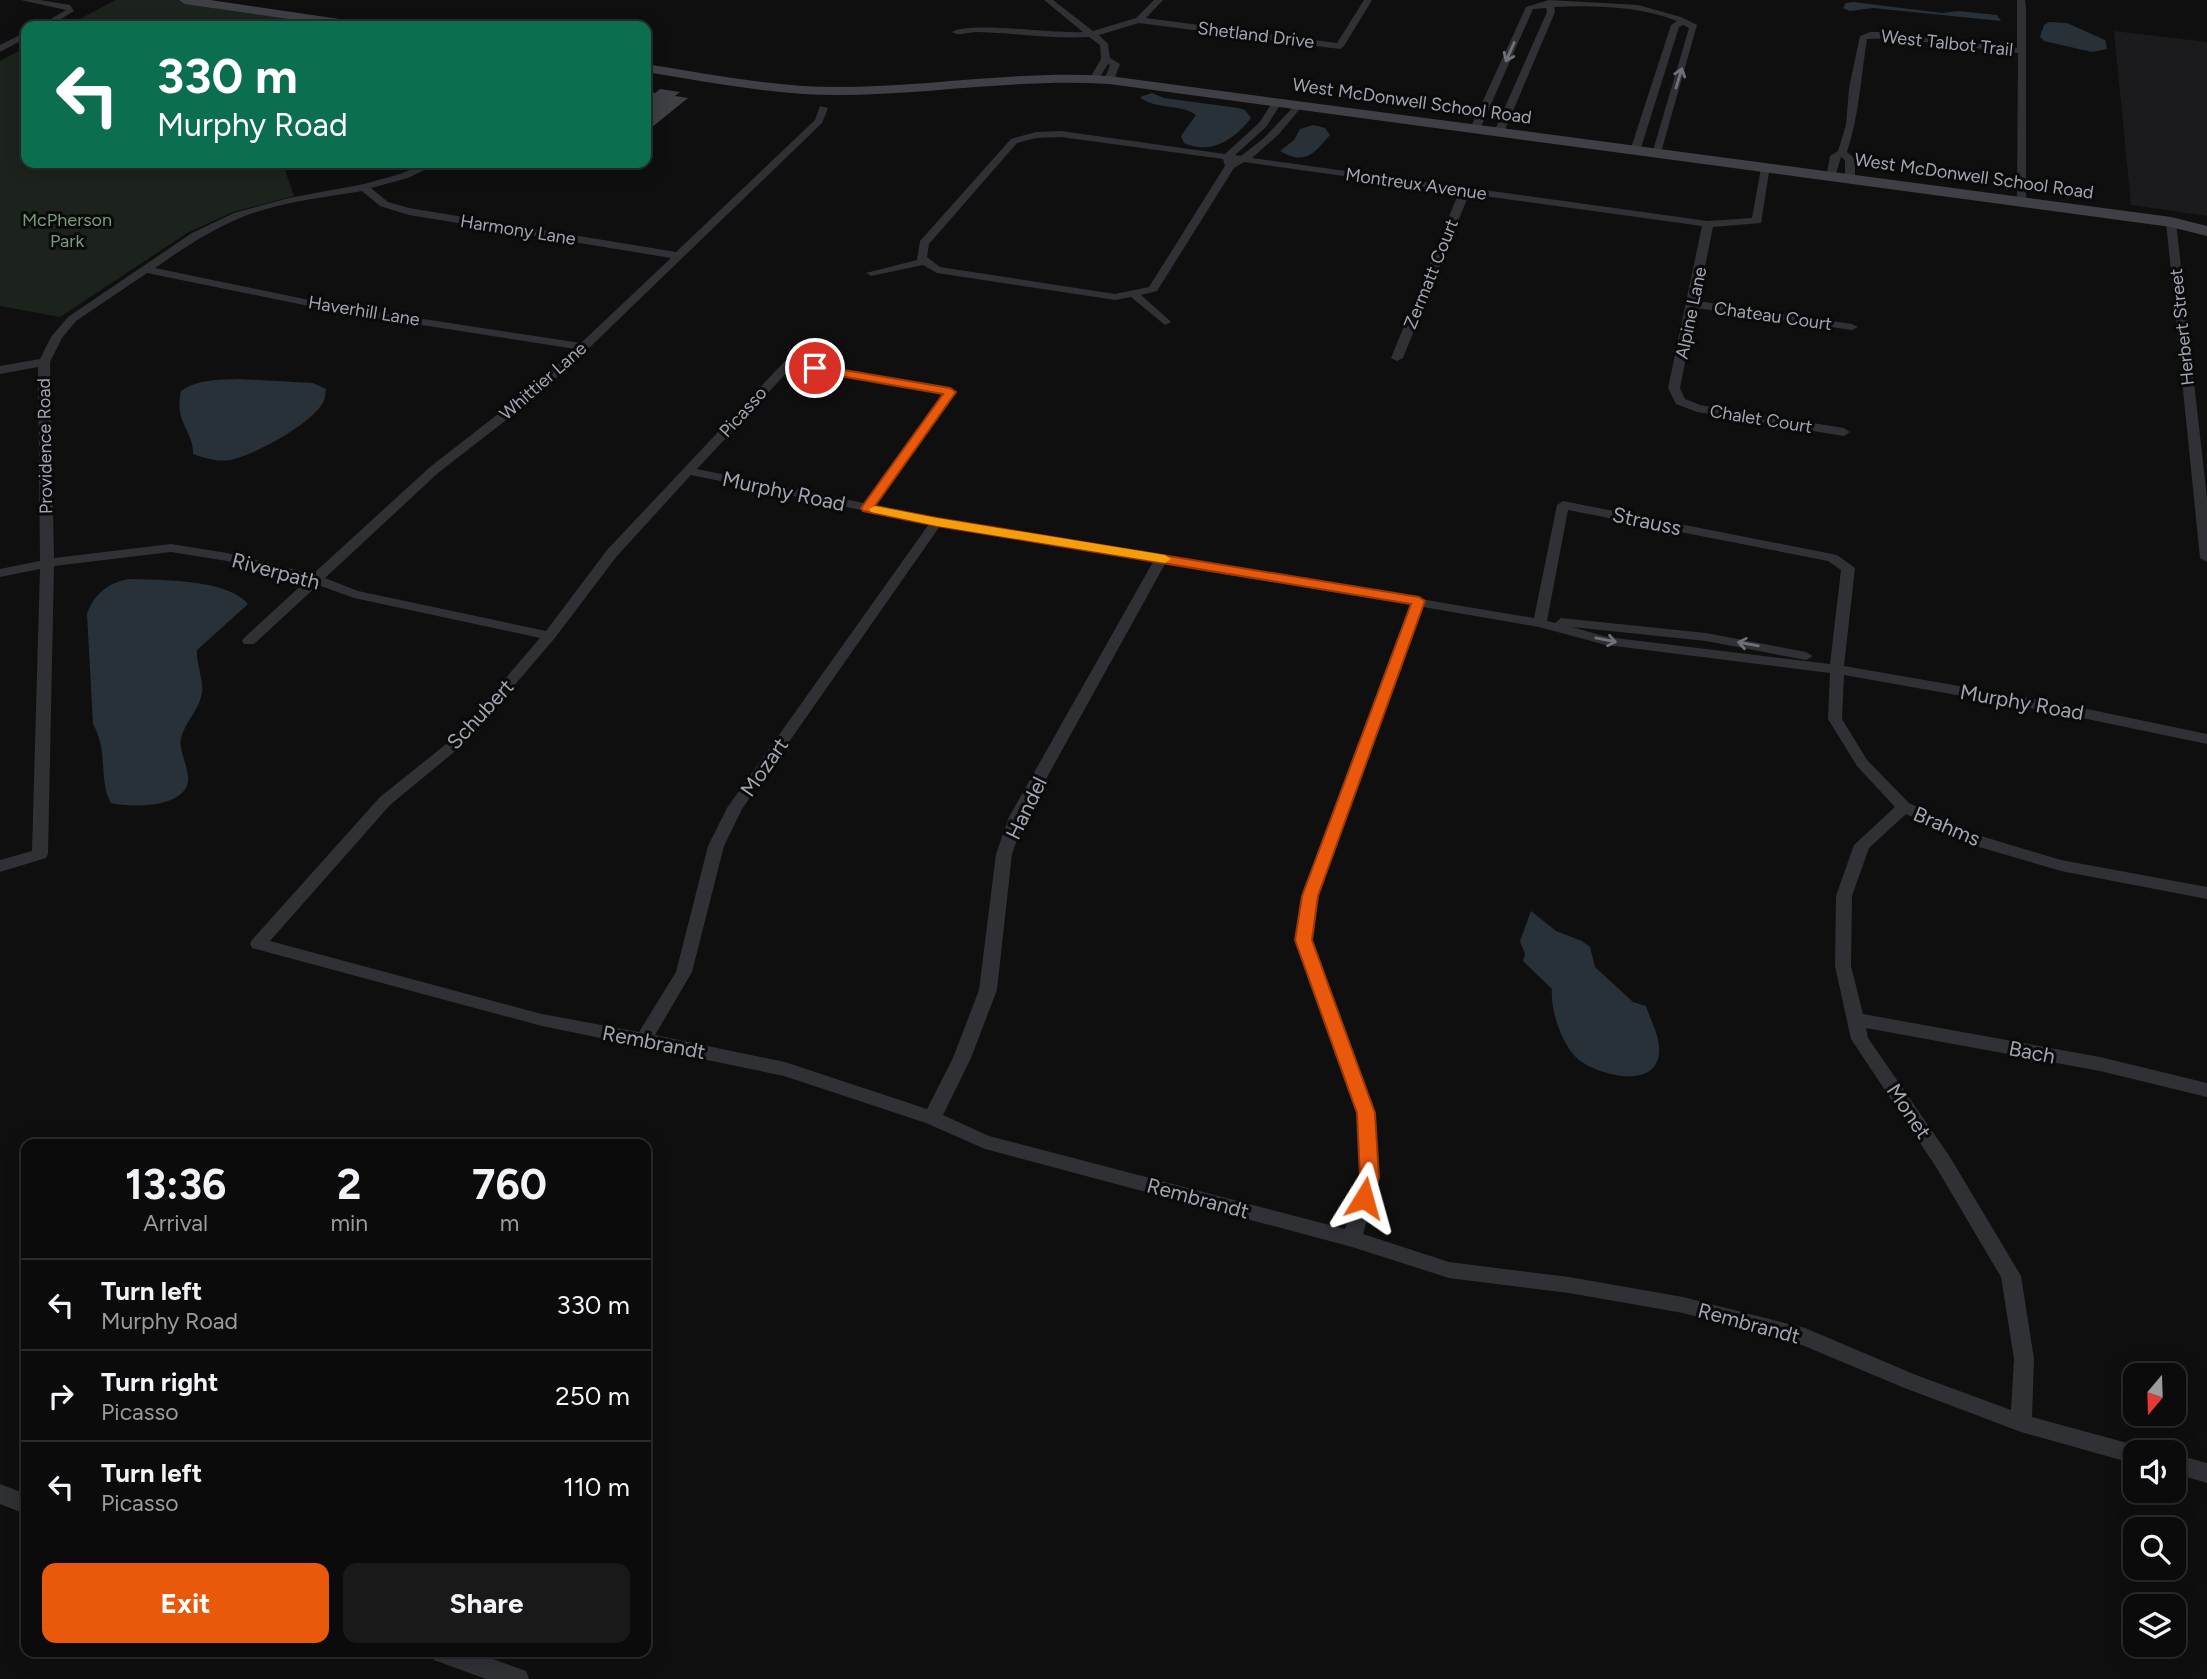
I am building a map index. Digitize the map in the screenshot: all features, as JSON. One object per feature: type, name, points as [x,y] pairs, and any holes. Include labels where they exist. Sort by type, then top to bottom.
[{"type":"main road","points":[[185,0],[326,21]]},
{"type":"main road","name":"West McDonwell School Road","points":[[651,69],[819,90],[911,88],[1006,77],[1102,79],[2171,222],[2207,223]]},
{"type":"main road","name":"West McDonwell School Road","points":[[2171,222],[2207,231]]},
{"type":"street","points":[[25,0],[69,8],[70,11],[54,21]]},
{"type":"street","points":[[1048,0],[1104,44],[1106,59],[1101,64],[1102,79]]},
{"type":"street","points":[[956,32],[975,29],[1059,36],[1094,34],[1139,20],[1159,0]]},
{"type":"street","name":"Shetland Drive","points":[[1139,20],[1340,46],[1368,0]]},
{"type":"street","points":[[2021,0],[2024,140],[2019,167],[2022,202]]},
{"type":"street","points":[[1475,129],[1530,7],[1574,1],[1650,10],[1670,14],[1694,27],[1657,154]]},
{"type":"street","points":[[1499,132],[1550,12],[1549,3]]},
{"type":"street","points":[[1635,151],[1675,25],[1685,21]]},
{"type":"street","name":"West Talbot Trail","points":[[1830,177],[1835,156],[1842,153],[1851,125],[1863,38],[1870,35],[1891,35],[2023,51]]},
{"type":"street","points":[[0,49],[21,38]]},
{"type":"street","points":[[1036,135],[1014,141],[924,243],[921,258],[937,270],[1115,297],[1135,295],[1153,289],[1229,162],[1263,125],[1277,102]]},
{"type":"street","points":[[1244,160],[1281,129],[1298,105]]},
{"type":"street","name":"Whittier Lane","points":[[249,641],[434,470],[524,400],[584,347],[819,121],[824,108]]},
{"type":"street","points":[[1483,110],[1507,113]]},
{"type":"street","points":[[1026,126],[1036,135]]},
{"type":"street","points":[[1642,130],[1663,132]]},
{"type":"street","name":"Montreux Avenue","points":[[1036,135],[1061,134],[1229,162],[1244,160],[1708,224],[1757,221],[1766,168]]},
{"type":"street","points":[[1842,153],[1850,159],[1850,179]]},
{"type":"street","name":"Providence Road","points":[[0,866],[40,854],[47,564],[44,362],[57,337],[72,319],[145,269],[196,235],[238,215],[289,201],[365,187],[422,168]]},
{"type":"street","name":"Harmony Lane","points":[[365,187],[372,198],[390,206],[426,215],[680,256]]},
{"type":"street","name":"Zermatt Court","points":[[1397,358],[1465,191]]},
{"type":"street","name":"Herbert Street","points":[[2171,222],[2207,558]]},
{"type":"street","name":"Alpine Lane","points":[[1680,401],[1674,388],[1708,224]]},
{"type":"street","points":[[872,273],[926,261]]},
{"type":"street","name":"Haverhill Lane","points":[[145,269],[338,309],[584,347]]},
{"type":"street","points":[[1135,295],[1165,322]]},
{"type":"street","name":"Chateau Court","points":[[1693,304],[1852,327]]},
{"type":"street","points":[[0,370],[44,362]]},
{"type":"street","name":"Picasso","points":[[690,471],[788,364],[950,392],[867,508]]},
{"type":"street","name":"Chalet Court","points":[[1680,401],[1697,408],[1844,432]]},
{"type":"street","name":"Murphy Road","points":[[690,471],[937,522],[1419,601],[1540,624],[1606,641],[1837,669],[2063,709],[2207,739]]},
{"type":"street","name":"Schubert","points":[[258,944],[385,801],[460,740],[549,636],[612,553],[690,471]]},
{"type":"street","name":"Strauss","points":[[1540,624],[1563,505],[1832,558],[1848,568]]},
{"type":"street","name":"Mozart","points":[[645,1039],[684,972],[716,846],[735,808],[937,522]]},
{"type":"street","name":"Riverpath","points":[[0,573],[120,552],[170,548],[228,557],[316,579],[354,594],[549,636]]},
{"type":"street","name":"Handel","points":[[932,1118],[962,1058],[988,990],[1004,854],[1017,817],[1162,558]]},
{"type":"street","name":"Brahms","points":[[1848,568],[1837,669],[1835,719],[1863,763],[1904,807],[1975,840],[2061,865],[2207,894]]},
{"type":"street","points":[[1352,1239],[1370,1178],[1366,1113],[1304,940],[1310,896],[1419,601]]},
{"type":"street","name":"Monet","points":[[1904,807],[1862,845],[1844,896],[1843,966],[1860,1039],[1943,1162],[2011,1276],[2024,1360],[2021,1423]]},
{"type":"street","name":"Rembrandt","points":[[258,944],[542,1020],[785,1069],[932,1118],[985,1142],[1352,1239],[1449,1270],[1569,1285],[1683,1305],[1805,1337],[1909,1381],[2021,1423],[2123,1451]]},
{"type":"street","name":"Bach","points":[[1856,1018],[2100,1064],[2207,1090]]},
{"type":"street","points":[[2186,1468],[2207,1474]]},
{"type":"street","points":[[0,1494],[21,1502]]},
{"type":"street","points":[[456,1657],[518,1679]]},
{"type":"shaded area","points":[[1846,3],[1942,13],[1958,11],[1997,15],[2001,21],[1873,8],[1850,11],[1843,8]]},
{"type":"shaded area","points":[[2049,22],[2067,23],[2105,40],[2107,49],[2092,52],[2044,41],[2040,37],[2044,25]]},
{"type":"shaded area","points":[[2114,31],[2207,42],[2207,216],[2131,205]]},
{"type":"shaded area","points":[[1152,93],[1164,98],[1238,108],[1245,110],[1251,118],[1237,133],[1221,143],[1194,146],[1184,143],[1181,136],[1196,115],[1182,109],[1152,104],[1140,97]]},
{"type":"shaded area","points":[[1313,125],[1325,128],[1330,135],[1314,152],[1297,157],[1280,151],[1294,140],[1300,129]]},
{"type":"shaded area","points":[[238,379],[313,383],[326,389],[325,397],[319,409],[297,428],[253,452],[230,460],[193,454],[191,439],[180,412],[181,391],[201,382]]},
{"type":"shaded area","points":[[129,579],[209,585],[238,596],[248,604],[197,650],[202,693],[181,738],[188,781],[185,790],[178,797],[156,804],[111,803],[105,785],[101,745],[93,724],[87,614],[103,590]]},
{"type":"shaded area","points":[[1531,911],[1556,931],[1590,947],[1595,967],[1633,1002],[1646,1006],[1659,1047],[1657,1061],[1650,1070],[1640,1075],[1613,1075],[1587,1065],[1572,1053],[1558,1027],[1552,989],[1523,961],[1525,954],[1520,941]]},
{"type":"green space","points":[[116,0],[185,0],[327,21],[76,21]]},
{"type":"green space","name":"McPherson Park","points":[[21,50],[21,168],[288,168],[285,170],[294,196],[233,212],[187,233],[60,317],[0,306],[0,61]]},
{"type":"building","points":[[660,89],[680,92],[675,96],[688,98],[651,128],[651,92],[655,93]]},
{"type":"slow traffic","points":[[875,509],[937,522],[1165,559]]},
{"type":"route","points":[[815,368],[950,392],[867,508],[937,522],[1419,601],[1310,896],[1304,940],[1318,986],[1366,1113],[1370,1178],[1364,1198]]}]
